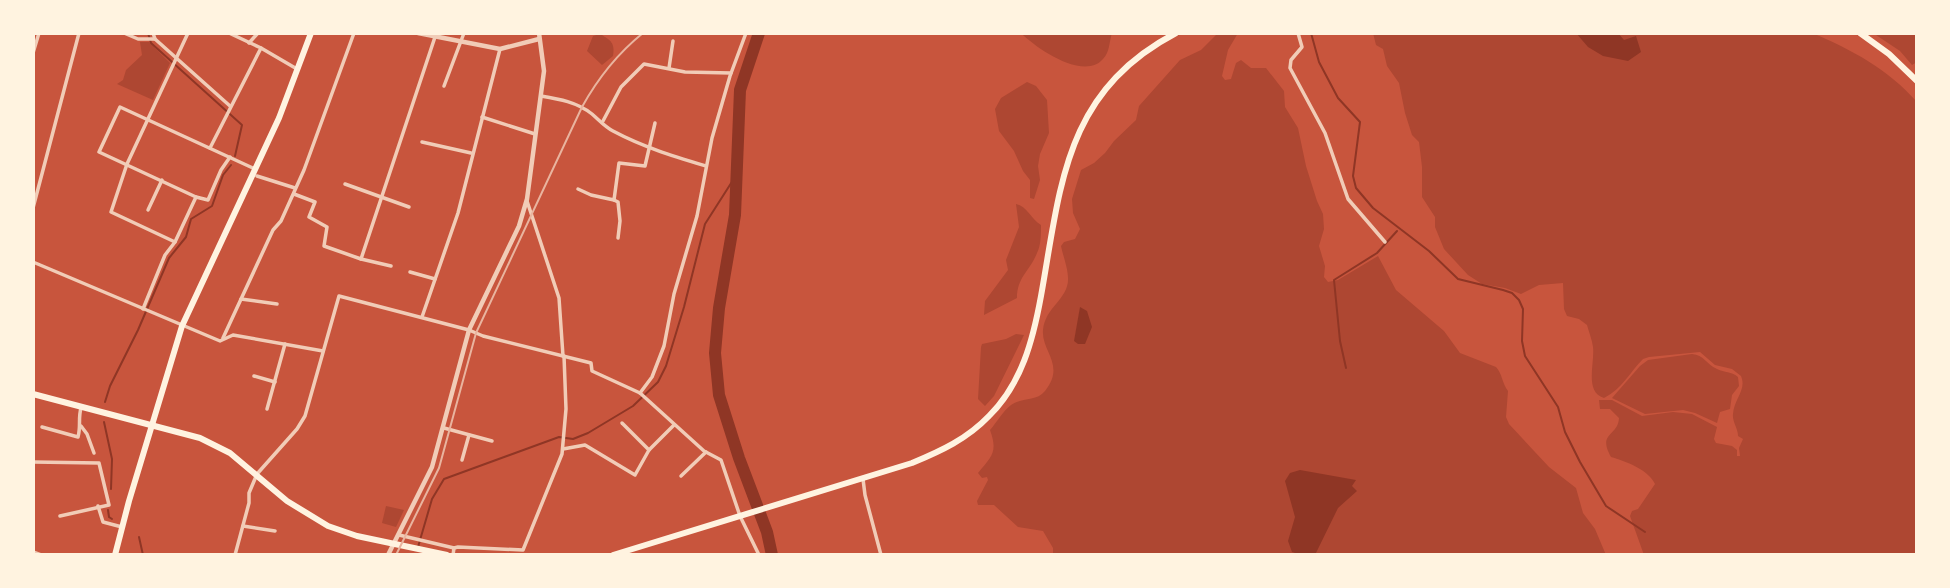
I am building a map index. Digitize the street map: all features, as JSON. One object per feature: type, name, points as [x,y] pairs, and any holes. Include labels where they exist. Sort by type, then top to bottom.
[{"type":"highway","points":[[116,555],[182,326],[256,172],[311,33]]},
{"type":"highway","points":[[614,555],[912,463],[951,446],[980,425],[1005,398],[1022,367],[1034,335],[1060,189],[1080,128],[1115,79],[1144,52],[1176,33]]},
{"type":"highway","points":[[1860,33],[1889,54],[1917,80]]},
{"type":"highway","points":[[33,394],[185,433],[218,446],[314,520],[357,536],[447,555]]},
{"type":"street","points":[[33,54],[39,33]]},
{"type":"street","points":[[33,208],[79,33]]},
{"type":"street","points":[[124,33],[138,40],[152,40],[230,106]]},
{"type":"street","points":[[152,40],[153,33]]},
{"type":"street","points":[[175,242],[111,212],[127,164],[188,33]]},
{"type":"street","points":[[229,33],[298,69]]},
{"type":"street","points":[[249,43],[258,33]]},
{"type":"street","points":[[223,338],[273,230],[281,221],[294,194],[354,33]]},
{"type":"street","points":[[388,555],[432,467],[469,330],[519,226],[527,199],[544,71],[539,36],[500,49],[418,33]]},
{"type":"street","points":[[443,86],[464,33]]},
{"type":"street","points":[[640,394],[652,377],[664,346],[674,294],[697,216],[706,166],[731,75],[746,33]]},
{"type":"street","points":[[1298,33],[1302,47],[1290,60],[1290,68],[1325,133],[1348,199],[1385,242]]},
{"type":"street","points":[[360,260],[435,37]]},
{"type":"street","points":[[669,68],[673,41]]},
{"type":"street","points":[[209,148],[261,48]]},
{"type":"street","points":[[422,317],[458,213],[500,49]]},
{"type":"street","points":[[603,122],[618,92],[644,64],[685,72],[731,75]]},
{"type":"street","points":[[541,96],[574,103],[613,131],[664,154],[706,166]]},
{"type":"street","points":[[230,158],[220,170],[208,200],[99,152],[120,107],[230,158],[256,172],[296,188]]},
{"type":"street","points":[[482,117],[535,134]]},
{"type":"street","points":[[614,200],[619,163],[645,166],[654,123]]},
{"type":"street","points":[[422,142],[472,153]]},
{"type":"street","points":[[148,210],[162,180]]},
{"type":"street","points":[[345,184],[408,207]]},
{"type":"street","points":[[578,188],[591,195],[618,202],[618,238]]},
{"type":"street","points":[[294,194],[316,202],[309,217],[327,227],[324,246],[360,260],[391,266]]},
{"type":"street","points":[[144,309],[166,255],[196,197]]},
{"type":"street","points":[[397,534],[454,548],[523,550],[561,462],[566,409],[559,298],[527,199]]},
{"type":"street","points":[[33,262],[220,341],[233,335],[323,351]]},
{"type":"street","points":[[410,272],[435,279]]},
{"type":"street","points":[[235,555],[249,493],[257,474],[303,421],[339,296],[591,363],[592,371],[640,394],[706,452],[721,460],[740,516],[759,555]]},
{"type":"street","points":[[241,299],[278,304]]},
{"type":"street","points":[[267,409],[285,344]]},
{"type":"street","points":[[254,376],[275,382]]},
{"type":"street","points":[[82,407],[78,418],[88,434],[94,453]]},
{"type":"street","points":[[622,424],[649,450]]},
{"type":"street","points":[[563,449],[585,444],[635,475],[649,450],[675,425]]},
{"type":"street","points":[[42,427],[78,437],[82,426]]},
{"type":"street","points":[[444,428],[492,441]]},
{"type":"street","points":[[462,460],[469,434]]},
{"type":"street","points":[[681,476],[706,452]]},
{"type":"street","points":[[33,461],[99,463],[108,505],[61,516]]},
{"type":"street","points":[[863,478],[881,555]]},
{"type":"street","points":[[98,506],[103,522],[122,527]]},
{"type":"street","points":[[243,526],[275,531]]},
{"type":"street","points":[[453,555],[454,548]]},
{"type":"street","points":[[33,552],[41,555]]},
{"type":"shaded area","points":[[1021,33],[1112,33],[1103,59],[1095,65],[1084,66],[1073,65],[1049,54]]},
{"type":"shaded area","points":[[1218,33],[1238,33],[1228,50],[1222,76],[1225,80],[1231,79],[1236,63],[1241,60],[1251,68],[1266,68],[1284,91],[1285,107],[1298,128],[1306,166],[1323,214],[1324,229],[1319,246],[1325,266],[1324,277],[1328,282],[1338,280],[1378,256],[1396,290],[1444,331],[1460,353],[1496,367],[1508,391],[1506,417],[1509,424],[1549,467],[1576,488],[1583,513],[1595,529],[1606,555],[1053,555],[1053,548],[1043,531],[1018,527],[994,505],[978,505],[977,501],[988,480],[978,473],[990,458],[993,449],[990,430],[1011,405],[1041,394],[1051,382],[1053,366],[1043,338],[1043,330],[1048,315],[1067,285],[1067,270],[1061,246],[1064,242],[1075,239],[1080,229],[1073,213],[1072,199],[1081,170],[1105,153],[1136,120],[1139,106],[1180,60],[1201,50]]},
{"type":"shaded area","points":[[1373,33],[1812,33],[1869,62],[1906,91],[1917,102],[1917,555],[1644,555],[1630,516],[1655,484],[1642,470],[1611,457],[1606,443],[1619,418],[1610,409],[1600,409],[1599,400],[1612,400],[1642,416],[1673,412],[1692,414],[1717,427],[1714,439],[1716,443],[1732,446],[1737,450],[1737,456],[1740,456],[1739,448],[1743,439],[1738,436],[1733,417],[1742,386],[1741,376],[1732,369],[1715,365],[1700,352],[1649,357],[1643,359],[1621,385],[1604,398],[1594,390],[1592,383],[1593,347],[1587,325],[1579,319],[1567,316],[1564,309],[1563,283],[1539,285],[1521,294],[1482,284],[1468,275],[1444,249],[1435,227],[1435,217],[1422,197],[1419,142],[1412,135],[1399,83],[1387,66],[1383,49],[1376,45]]},
{"type":"shaded area","points":[[1576,33],[1618,33],[1624,40],[1636,36],[1641,52],[1628,61],[1603,56],[1588,47]]},
{"type":"shaded area","points":[[1873,33],[1916,33],[1917,62],[1912,65],[1900,51]]},
{"type":"shaded area","points":[[600,34],[613,45],[613,56],[602,65],[587,51],[593,36]]},
{"type":"shaded area","points":[[140,42],[149,42],[170,63],[153,100],[117,84],[123,80],[126,70],[142,55]]},
{"type":"shaded area","points":[[1027,82],[1036,86],[1047,100],[1049,133],[1040,154],[1040,180],[1034,199],[1030,198],[1030,180],[999,131],[995,109],[1001,98]]},
{"type":"shaded area","points":[[1016,204],[1023,207],[1041,225],[1039,247],[1019,285],[1017,298],[984,315],[985,301],[1008,270],[1006,260],[1019,227]]},
{"type":"shaded area","points":[[1080,307],[1087,311],[1092,327],[1085,344],[1074,341]]},
{"type":"shaded area","points":[[1016,334],[1024,335],[994,396],[985,406],[978,399],[982,344]]},
{"type":"shaded area","points":[[1692,354],[1717,369],[1738,377],[1739,386],[1732,395],[1730,409],[1720,412],[1717,423],[1683,410],[1645,414],[1612,398],[1648,360]]},
{"type":"shaded area","points":[[1300,470],[1356,480],[1352,486],[1357,491],[1338,508],[1315,555],[1292,552],[1288,541],[1295,517],[1285,481],[1290,473]]},
{"type":"shaded area","points":[[386,506],[404,510],[396,527],[382,523]]},
{"type":"waterway","points":[[148,33],[151,43],[242,125],[235,156]]},
{"type":"waterway","points":[[759,33],[740,90],[735,215],[719,308],[715,353],[719,395],[767,532],[772,555]]},
{"type":"waterway","points":[[1311,33],[1319,62],[1338,98],[1360,122],[1353,176],[1356,188],[1373,208],[1429,251],[1458,279],[1512,293],[1519,300],[1523,309],[1522,341],[1525,356],[1558,407],[1565,432],[1580,462],[1606,506],[1645,532]]},
{"type":"waterway","points":[[105,402],[169,258],[186,237],[191,219],[212,206],[223,175],[231,165]]},
{"type":"waterway","points":[[418,547],[432,499],[444,479],[559,437],[573,439],[588,433],[633,406],[658,382],[666,366],[684,307],[705,224],[735,177]]},
{"type":"waterway","points":[[1346,368],[1340,341],[1334,280],[1377,253],[1397,231]]},
{"type":"waterway","points":[[104,422],[112,459],[111,489]]},
{"type":"waterway","points":[[108,510],[112,519]]},
{"type":"waterway","points":[[139,537],[143,555]]},
{"type":"railway","points":[[396,555],[439,468],[476,333],[582,107],[609,67],[643,33]]}]
